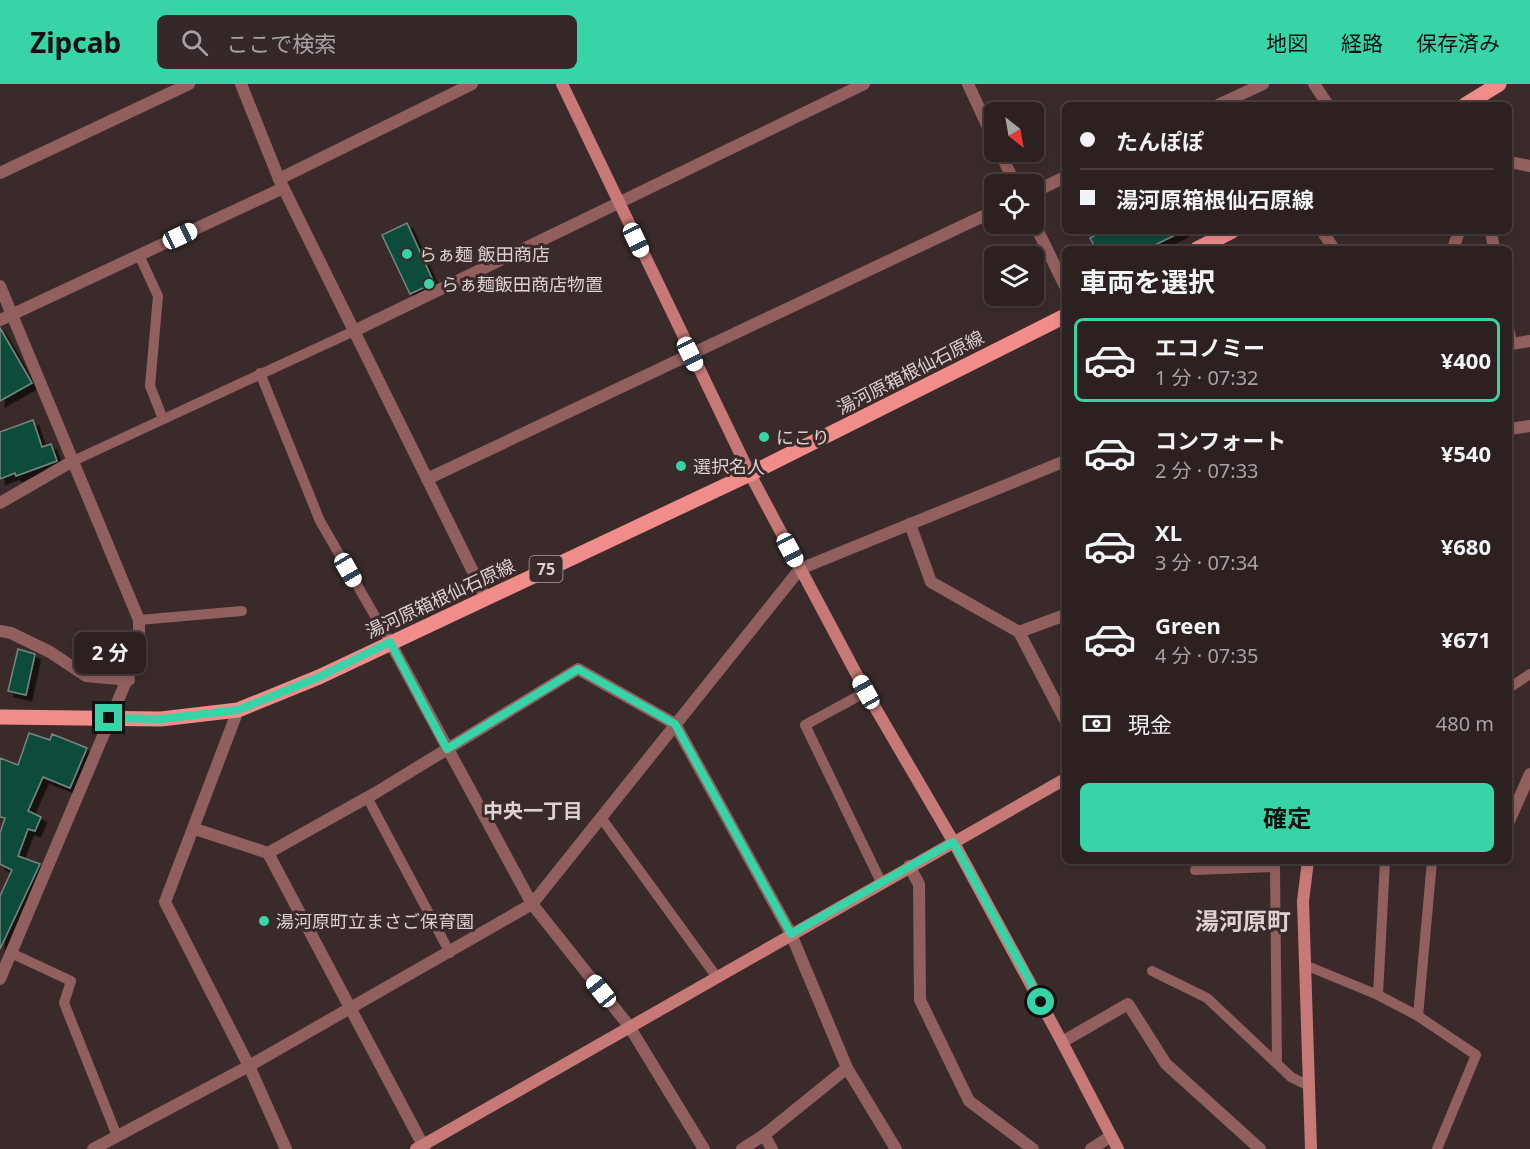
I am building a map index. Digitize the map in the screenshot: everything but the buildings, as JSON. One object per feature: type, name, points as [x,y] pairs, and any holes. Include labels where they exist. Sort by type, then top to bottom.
[{"type":"main road","points":[[1470,102],[1499,84]]},
{"type":"main road","points":[[1203,246],[1226,234]]},
{"type":"main road","name":"湯河原箱根仙石原線","points":[[0,717],[161,719],[238,710],[319,677],[750,474],[1062,318]]},
{"type":"street","points":[[0,173],[189,84]]},
{"type":"street","points":[[241,84],[281,183],[486,598]]},
{"type":"street","points":[[0,320],[139,255],[472,84]]},
{"type":"street","points":[[562,84],[690,354],[750,474],[866,692],[953,842],[1118,1149]]},
{"type":"street","points":[[354,331],[864,84]]},
{"type":"street","points":[[968,84],[984,118]]},
{"type":"street","points":[[1224,102],[1263,84]]},
{"type":"street","points":[[1314,84],[1326,102]]},
{"type":"street","points":[[1512,163],[1530,166]]},
{"type":"street","points":[[1044,187],[1062,178]]},
{"type":"street","points":[[427,478],[984,216]]},
{"type":"street","points":[[1039,234],[1062,280]]},
{"type":"street","points":[[0,286],[71,462],[139,620],[139,651],[129,680],[109,718],[0,979]]},
{"type":"street","points":[[1512,344],[1530,341]]},
{"type":"street","points":[[1512,429],[1530,426]]},
{"type":"street","points":[[0,503],[71,462]]},
{"type":"street","points":[[93,1149],[249,1066],[532,904],[800,569],[1062,462]]},
{"type":"street","points":[[910,524],[932,582],[1019,632],[1062,714]]},
{"type":"street","points":[[1019,632],[1062,616]]},
{"type":"street","points":[[0,631],[11,633],[50,652],[86,676],[129,680]]},
{"type":"street","points":[[390,642],[532,904],[629,1026],[704,1149]]},
{"type":"street","points":[[268,853],[367,797],[578,669],[675,724],[791,934],[847,1068],[896,1149]]},
{"type":"street","points":[[238,710],[195,829],[165,902],[249,1066],[286,1149]]},
{"type":"street","points":[[1512,814],[1530,774]]},
{"type":"street","points":[[195,829],[268,853],[421,1148],[880,882],[1062,781]]},
{"type":"street","points":[[1308,864],[1303,901],[1311,1149]]},
{"type":"street","points":[[909,866],[919,884],[920,1000],[969,1101],[1033,1149]]},
{"type":"street","points":[[1062,1042],[1128,1004],[1166,1064],[1260,1149]]},
{"type":"street","points":[[742,1149],[764,1135],[847,1068]]},
{"type":"street","points":[[764,1135],[772,1149]]},
{"type":"street","points":[[1091,1149],[1111,1136]]},
{"type":"lane","points":[[139,255],[158,296],[150,386],[162,419]]},
{"type":"lane","points":[[71,462],[354,331]]},
{"type":"lane","points":[[260,374],[320,521],[390,642]]},
{"type":"lane","points":[[139,620],[242,611]]},
{"type":"lane","points":[[1512,686],[1530,674]]},
{"type":"lane","points":[[866,692],[805,725],[880,882]]},
{"type":"lane","points":[[367,797],[450,953]]},
{"type":"lane","points":[[602,819],[716,976]]},
{"type":"lane","points":[[1378,995],[1385,864]]},
{"type":"lane","points":[[1418,1016],[1432,864]]},
{"type":"lane","points":[[1195,870],[1275,867],[1276,1064]]},
{"type":"lane","points":[[11,953],[71,981],[64,1004],[117,1136]]},
{"type":"lane","points":[[1305,965],[1378,995],[1418,1016],[1476,1055],[1437,1149]]},
{"type":"lane","points":[[1152,971],[1207,998],[1291,1077],[1309,1086]]},
{"type":"place","name":"らぁ麺 飯田商店","points":[[407,254]]},
{"type":"place","name":"らぁ麺飯田商店物置","points":[[429,284]]},
{"type":"place","name":"にこり","points":[[764,437]]},
{"type":"place","name":"選択名人","points":[[681,466]]},
{"type":"place","name":"湯河原町立まさご保育園","points":[[264,921]]},
{"type":"district","name":"中央一丁目","points":[[533,810]]},
{"type":"district","name":"湯河原町","points":[[1243,920]]},
{"type":"route","points":[[109,718],[161,719],[238,710],[319,677],[390,642],[447,749],[578,669],[675,724],[791,934],[953,842],[1041,1002]]}]
